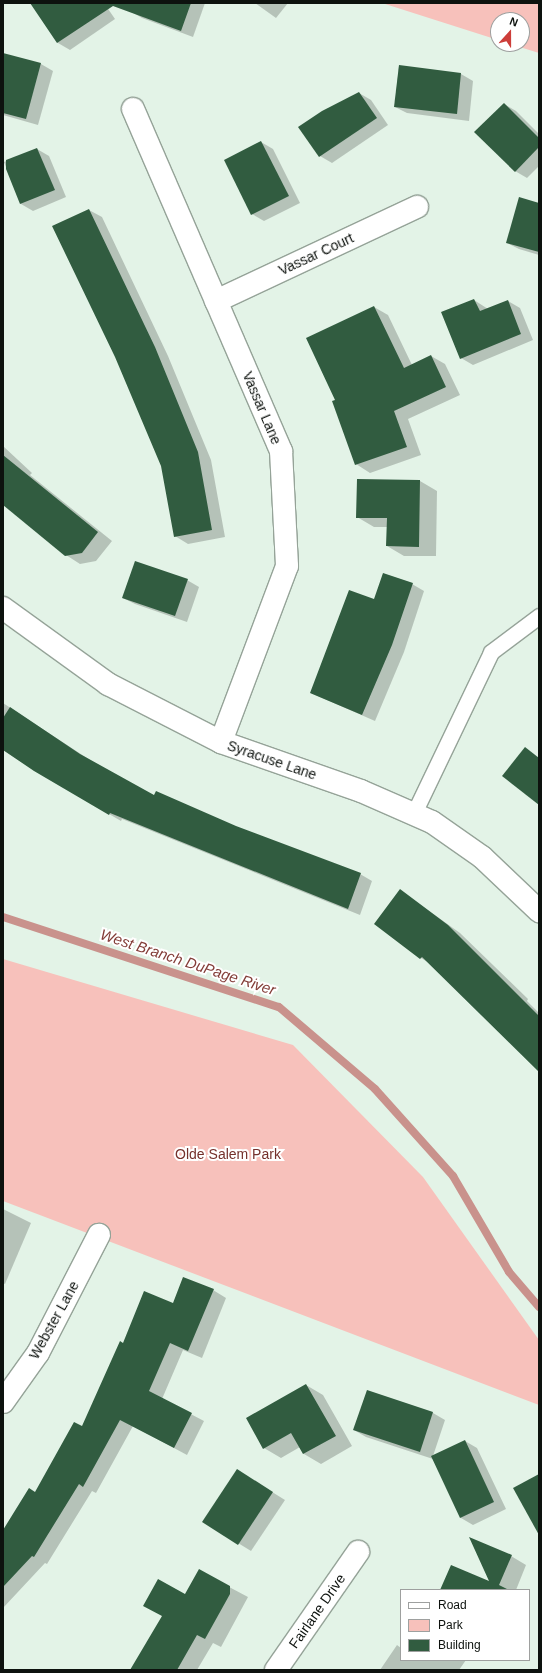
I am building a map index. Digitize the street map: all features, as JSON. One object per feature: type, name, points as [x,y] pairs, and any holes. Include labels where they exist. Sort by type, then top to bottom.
[{"type":"street","name":"Vassar Lane","points":[[133,109],[281,451],[287,566],[221,742]]},
{"type":"street","name":"Vassar Court","points":[[216,301],[417,207]]},
{"type":"street","name":"Syracuse Lane","points":[[3,608],[108,684],[221,742],[361,791],[414,813],[447,831],[482,857],[539,911]]},
{"type":"street","name":"Webster Lane","points":[[3,1402],[38,1353],[99,1235]]},
{"type":"street","name":"Fairlane Drive","points":[[276,1670],[358,1552]]},
{"type":"lane","points":[[414,813],[491,652],[539,616]]},
{"type":"green space","points":[[382,3],[539,3],[539,53],[530,50],[530,12],[490,12],[490,37]]},
{"type":"green space","name":"Olde Salem Park","points":[[3,959],[293,1045],[423,1177],[539,1340],[539,1405],[3,1201]]},
{"type":"building","points":[[30,3],[191,3],[181,31],[113,6],[57,43]]},
{"type":"building","points":[[3,53],[41,63],[26,119],[3,113]]},
{"type":"building","points":[[399,65],[461,73],[457,114],[394,107]]},
{"type":"building","points":[[359,92],[377,118],[319,157],[298,127],[322,111]]},
{"type":"building","points":[[504,103],[539,138],[539,147],[515,172],[474,132]]},
{"type":"building","points":[[261,141],[289,196],[251,215],[224,160]]},
{"type":"building","points":[[37,148],[55,190],[20,204],[6,169],[6,160]]},
{"type":"building","points":[[519,197],[539,203],[539,252],[506,243]]},
{"type":"building","points":[[89,209],[155,347],[198,452],[212,530],[174,537],[161,466],[115,357],[52,226]]},
{"type":"building","points":[[474,299],[480,311],[508,300],[521,334],[460,359],[441,312]]},
{"type":"building","points":[[374,306],[404,368],[431,355],[446,387],[394,411],[407,447],[355,465],[332,401],[335,400],[306,338]]},
{"type":"building","points":[[3,455],[98,532],[82,553],[65,556],[3,505]]},
{"type":"building","points":[[357,479],[420,480],[419,547],[386,546],[387,518],[356,518]]},
{"type":"building","points":[[135,561],[188,579],[175,616],[122,598]]},
{"type":"building","points":[[383,573],[413,583],[392,645],[362,715],[310,693],[349,590],[374,599]]},
{"type":"building","points":[[10,707],[80,754],[154,795],[156,791],[236,826],[361,873],[348,909],[110,813],[109,815],[34,771],[3,750],[3,718]]},
{"type":"building","points":[[525,747],[539,758],[539,805],[502,776]]},
{"type":"building","points":[[400,889],[448,925],[539,1016],[539,1072],[422,957],[420,959],[374,924]]},
{"type":"building","points":[[183,1277],[214,1289],[188,1351],[170,1343],[149,1391],[192,1413],[174,1448],[120,1420],[83,1487],[79,1484],[34,1557],[32,1556],[3,1587],[3,1530],[29,1488],[35,1492],[74,1422],[82,1426],[120,1341],[123,1343],[144,1291],[173,1303]]},
{"type":"building","points":[[306,1384],[336,1436],[303,1454],[291,1433],[263,1449],[246,1418]]},
{"type":"building","points":[[367,1390],[433,1412],[420,1452],[353,1430]]},
{"type":"building","points":[[465,1440],[494,1502],[460,1518],[431,1456]]},
{"type":"building","points":[[237,1469],[273,1492],[238,1545],[202,1522]]},
{"type":"building","points":[[539,1474],[539,1535],[513,1488]]},
{"type":"building","points":[[469,1537],[512,1555],[499,1585],[507,1589],[440,1589],[451,1565],[489,1581]]},
{"type":"building","points":[[199,1569],[230,1586],[230,1594],[205,1639],[197,1635],[177,1670],[130,1670],[162,1616],[143,1606],[158,1579],[185,1594]]},
{"type":"waterway","name":"West Branch DuPage River","points":[[3,917],[279,1007],[375,1089],[453,1176],[509,1272],[539,1307]]}]
